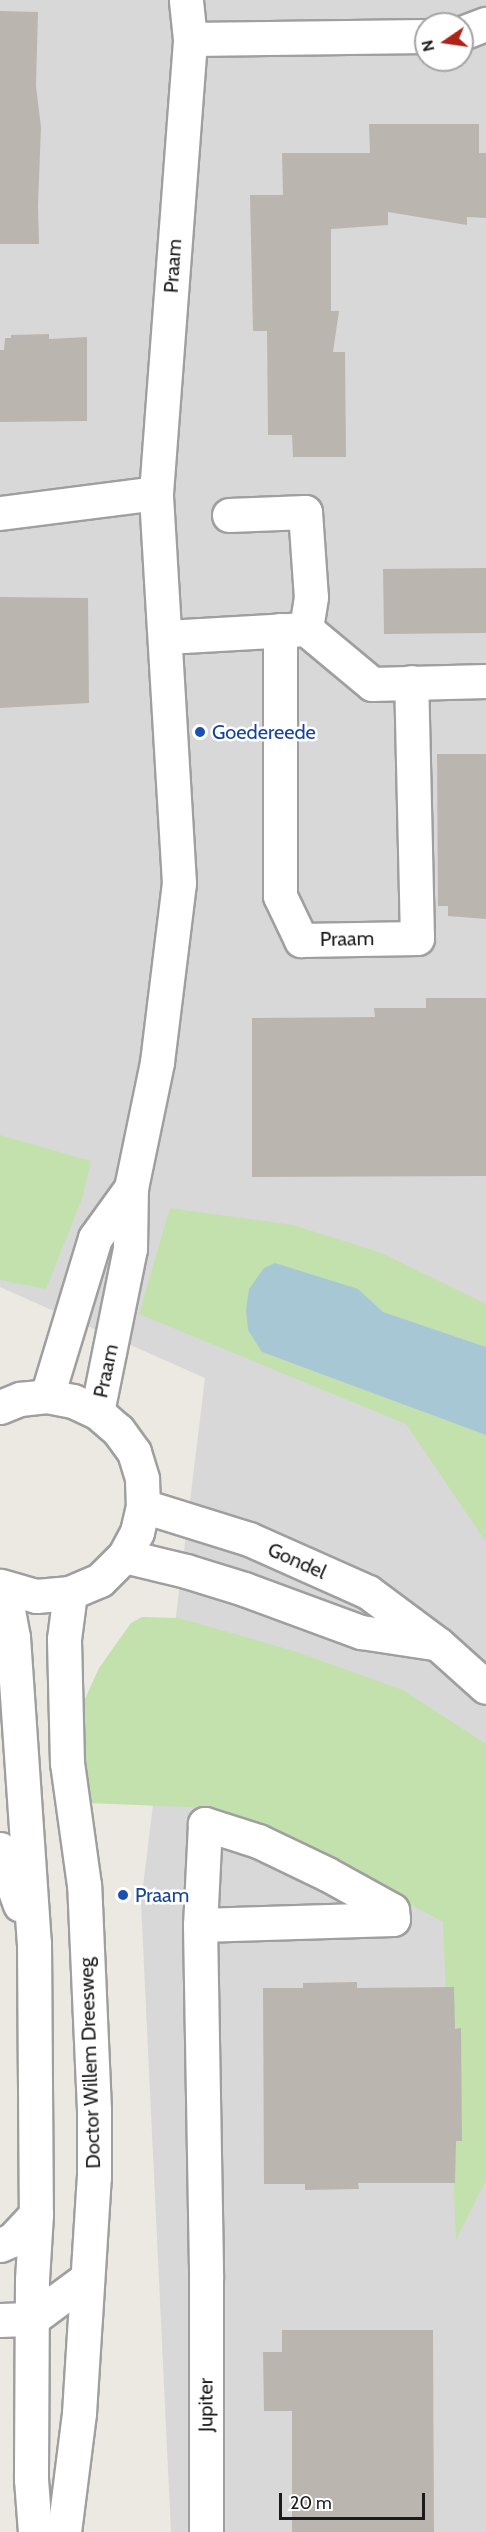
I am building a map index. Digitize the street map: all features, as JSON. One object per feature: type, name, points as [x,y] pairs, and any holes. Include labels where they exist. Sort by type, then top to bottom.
[{"type":"street","name":"Praam","points":[[97,1412],[130,1249],[131,1188],[157,1062],[179,883],[156,493],[189,39],[186,0]]},
{"type":"street","points":[[189,39],[414,36]]},
{"type":"street","points":[[0,513],[156,493]]},
{"type":"street","name":"Praam","points":[[229,515],[305,512],[311,597],[293,629],[280,896],[301,940],[417,938],[411,682]]},
{"type":"street","points":[[166,637],[293,629],[372,684],[486,681]]},
{"type":"street","name":"Praam","points":[[47,1396],[95,1238],[131,1188]]},
{"type":"street","points":[[0,1407],[20,1399],[47,1396],[74,1401],[97,1412],[118,1430],[134,1452],[142,1479],[143,1506],[137,1532],[124,1556],[100,1580],[70,1593],[36,1596],[2,1587],[13,1637],[34,1943],[36,2214],[16,2320],[35,2532]]},
{"type":"street","name":"Gondel","points":[[143,1506],[249,1539],[368,1592],[438,1644],[486,1687]]},
{"type":"street","points":[[124,1556],[214,1579],[361,1632],[438,1644]]},
{"type":"street","name":"Doctor Willem Dreesweg","points":[[64,2532],[79,2413],[94,2177],[94,2110],[84,1885],[67,1763],[64,1639],[70,1593]]},
{"type":"street","points":[[205,1824],[258,1841],[327,1874],[392,1910],[393,1919],[200,1925],[205,1824]]},
{"type":"street","points":[[0,1849],[34,1943]]},
{"type":"street","name":"Jupiter","points":[[200,1925],[206,2278],[206,2532]]},
{"type":"street","points":[[0,2245],[12,2240],[36,2214]]},
{"type":"street","points":[[16,2320],[86,2279]]},
{"type":"shaded area","points":[[0,0],[486,0],[486,2532],[171,2532],[141,1903],[205,1378],[0,1287]]},
{"type":"green space","points":[[0,1135],[91,1161],[82,1199],[46,1289],[0,1280]]},
{"type":"green space","points":[[170,1208],[293,1225],[382,1253],[486,1304],[486,1347],[383,1312],[358,1289],[262,1352],[486,1435],[486,1542],[406,1424],[139,1314]]},
{"type":"green space","points":[[142,1617],[179,1618],[294,1651],[403,1690],[486,1744],[486,2180],[456,2240],[443,1922],[361,1878],[213,1808],[87,1803],[84,1701],[99,1668],[131,1623]]},
{"type":"water","points":[[275,1263],[358,1289],[383,1312],[486,1347],[486,1435],[262,1352],[248,1330],[246,1310],[249,1289],[264,1268]]},
{"type":"building","points":[[0,11],[38,12],[36,86],[41,127],[39,244],[0,244]]},
{"type":"building","points":[[369,124],[479,124],[479,153],[486,153],[486,218],[467,217],[467,225],[388,212],[388,225],[331,229],[331,311],[339,311],[333,352],[345,352],[346,457],[293,457],[292,435],[268,435],[267,331],[253,331],[250,195],[283,195],[282,153],[370,153]]},
{"type":"building","points":[[49,334],[49,339],[87,337],[87,421],[0,422],[0,350],[4,350],[5,338],[11,338],[11,335]]},
{"type":"building","points":[[486,568],[486,633],[384,634],[383,569]]},
{"type":"building","points":[[0,597],[88,598],[89,703],[0,708]]},
{"type":"building","points":[[437,754],[486,754],[486,919],[448,916],[448,906],[438,906]]},
{"type":"building","points":[[426,998],[486,998],[486,1176],[252,1177],[252,1018],[375,1017],[374,1008],[426,1008]]},
{"type":"building","points":[[357,1982],[357,1988],[454,1987],[455,2029],[461,2028],[462,2141],[456,2141],[455,2183],[358,2183],[359,2189],[305,2190],[305,2184],[264,2184],[263,1988],[303,1988],[303,1983]]},
{"type":"building","points":[[282,2330],[433,2330],[434,2532],[292,2532],[292,2411],[264,2411],[263,2352],[282,2352]]},
{"type":"place","name":"Goedereede","points":[[200,732]]},
{"type":"place","name":"Praam","points":[[123,1895]]}]
